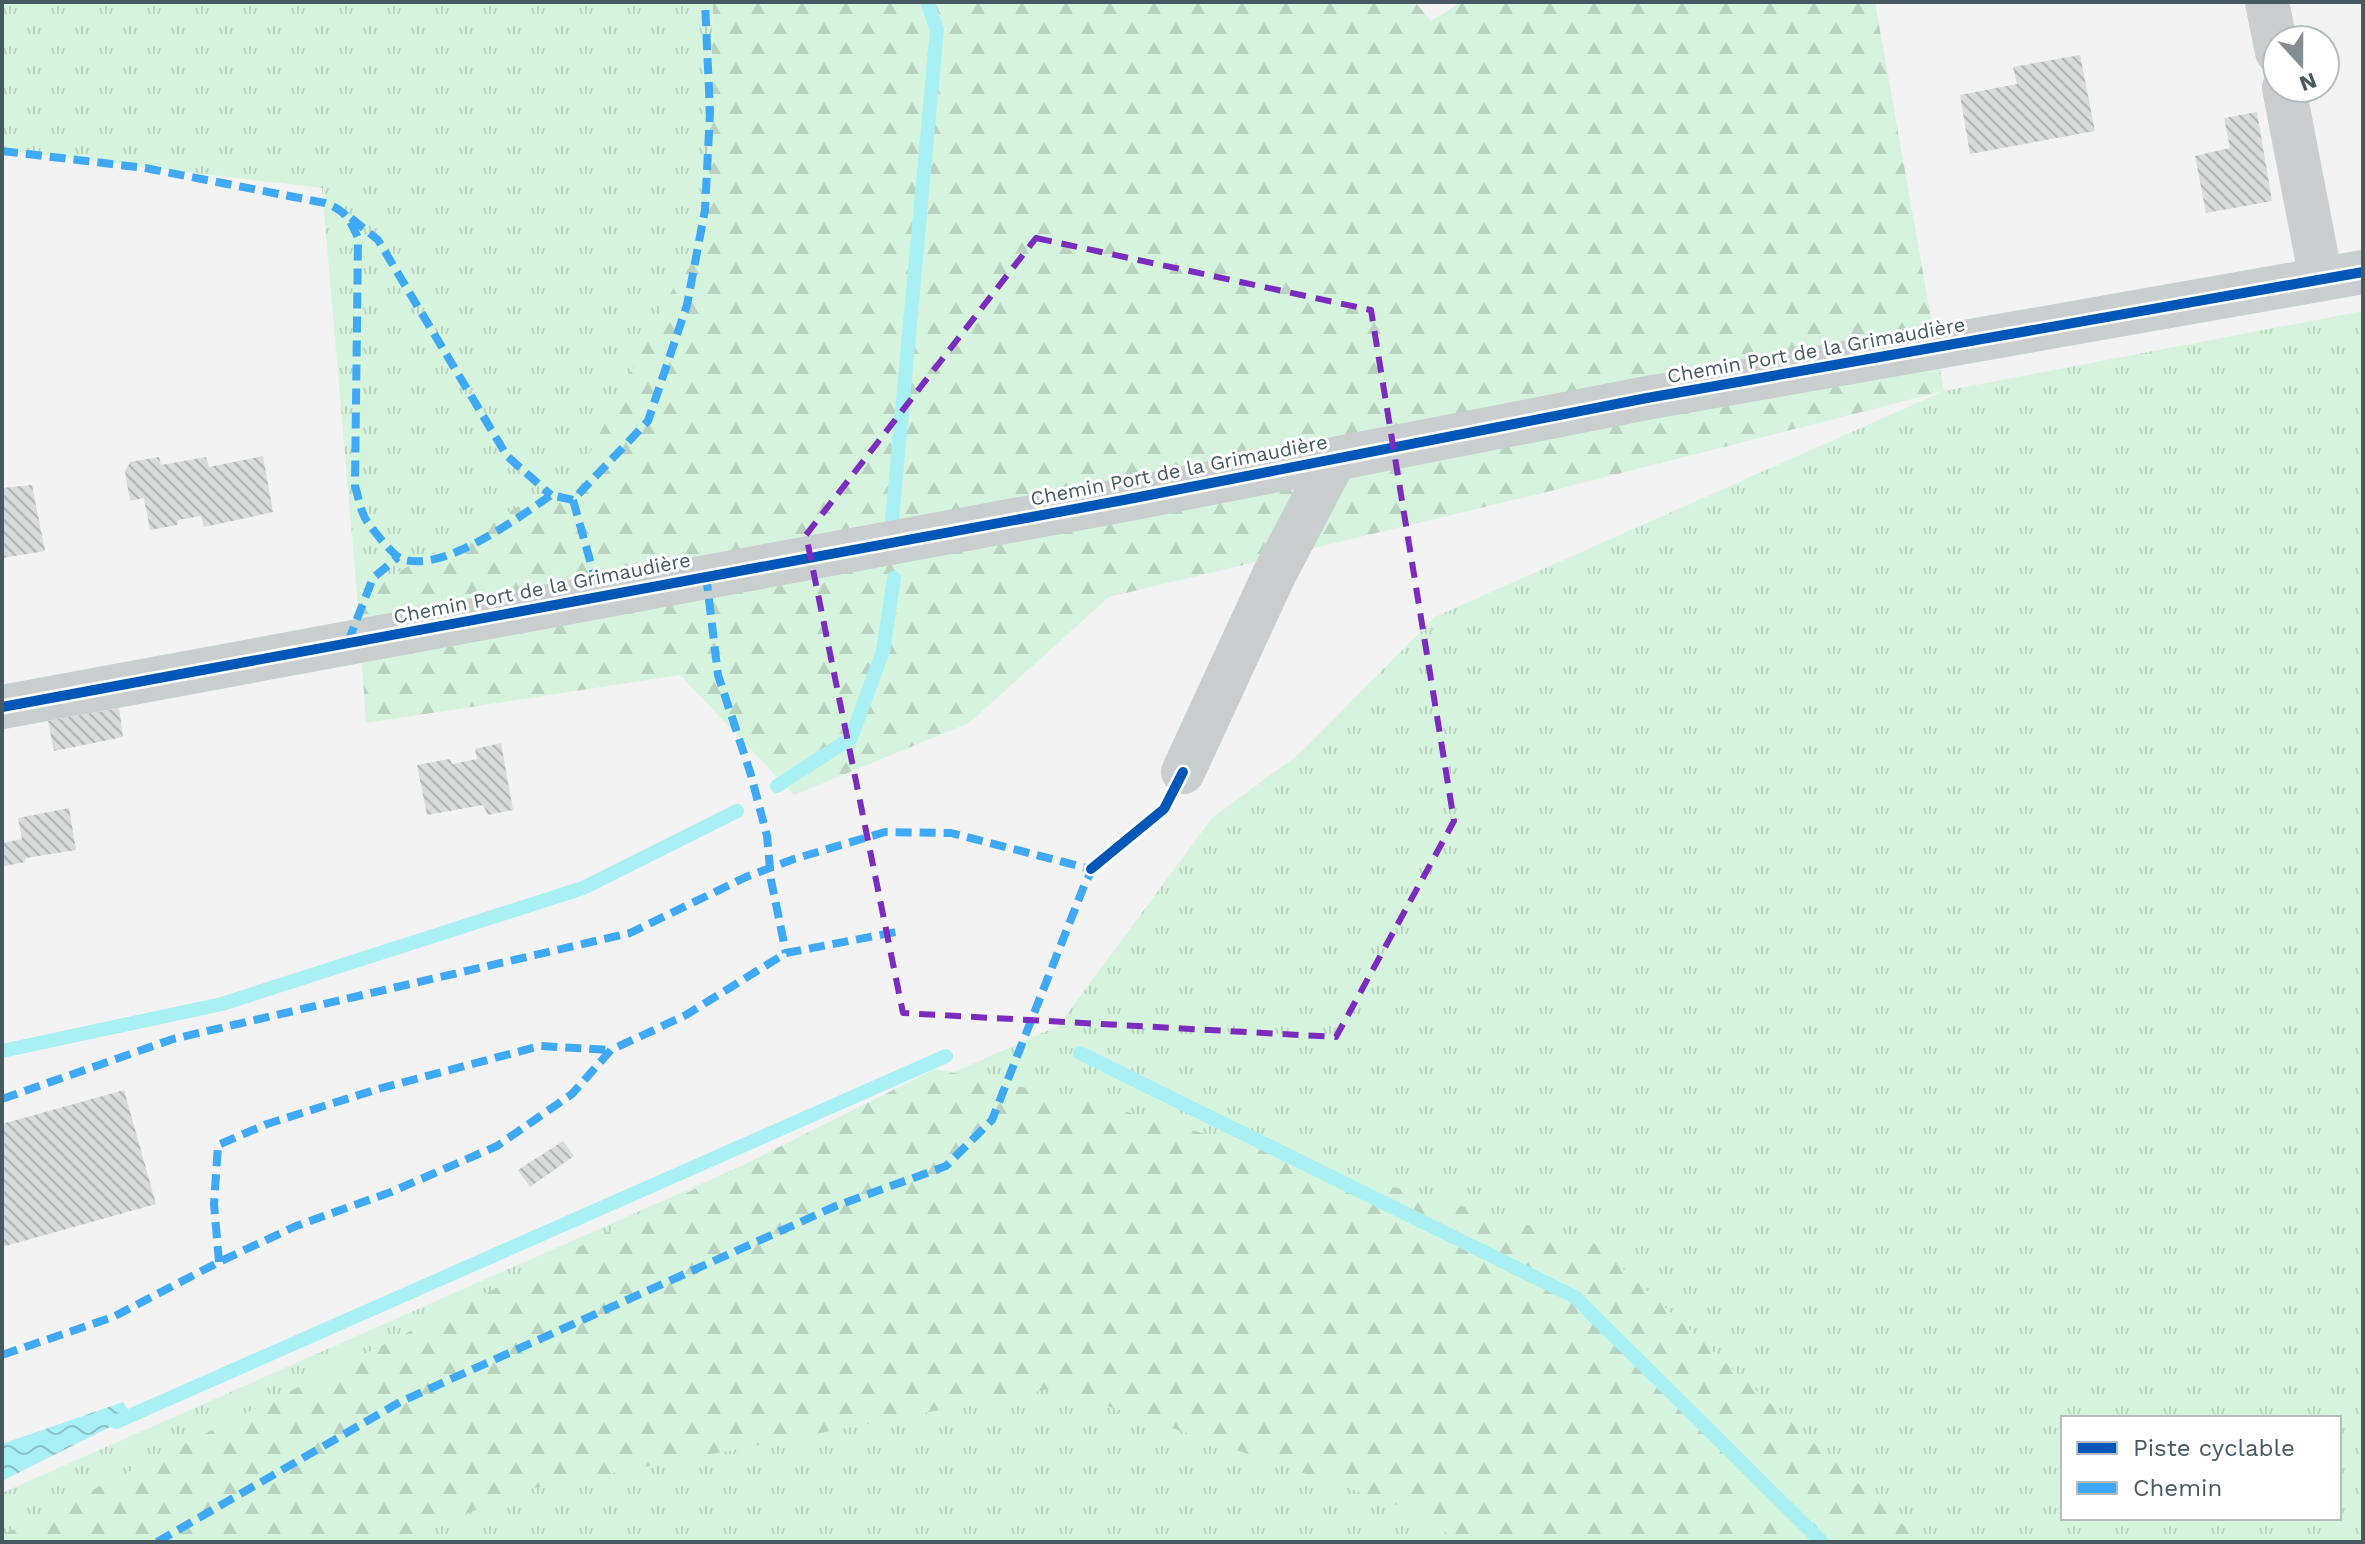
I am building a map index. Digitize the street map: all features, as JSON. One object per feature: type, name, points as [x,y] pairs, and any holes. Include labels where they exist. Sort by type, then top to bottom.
[{"type":"street","points":[[2267,2],[2271,24]]},
{"type":"street","points":[[2287,104],[2321,279]]},
{"type":"street","name":"Chemin Port de la Grimaudière","points":[[2,707],[1647,398],[2363,272]]},
{"type":"street","points":[[1183,772],[1274,575],[1335,459]]},
{"type":"highlighted area","points":[[1036,238],[1371,310],[1454,821],[1336,1037],[903,1013],[806,535]]},
{"type":"green space","points":[[2,2],[713,2],[708,219],[573,500],[357,594],[322,188],[2,150]]},
{"type":"green space","points":[[713,2],[1415,2],[1431,21],[1461,2],[1875,2],[1944,391],[1543,493],[1109,597],[969,723],[794,795],[680,675],[366,723],[357,594],[580,473],[708,219]]},
{"type":"green space","points":[[2363,311],[2363,1542],[2,1542],[2,1493],[1058,1026],[1212,818],[1299,754],[1435,617],[1944,391]]},
{"type":"green space","points":[[935,1069],[1081,1099],[1596,1244],[1922,1542],[1458,1542],[1418,1512],[1055,1388],[524,1490],[398,1542],[2,1542],[2,1535]]},
{"type":"water","points":[[123,1402],[132,1416],[2,1481],[2,1444]]},
{"type":"building","points":[[2080,55],[2095,131],[1970,154],[1960,95],[2017,84],[2013,67]]},
{"type":"building","points":[[2257,112],[2272,201],[2206,213],[2195,156],[2230,148],[2224,118]]},
{"type":"building","points":[[263,456],[273,512],[204,527],[201,516],[150,530],[144,498],[130,501],[125,472],[130,462],[159,457],[161,465],[206,457],[209,467]]},
{"type":"building","points":[[32,485],[45,551],[2,558],[2,488]]},
{"type":"building","points":[[119,708],[123,737],[54,751],[48,721]]},
{"type":"building","points":[[501,743],[513,810],[488,815],[483,805],[427,815],[417,765],[450,759],[452,764],[477,759],[475,749]]},
{"type":"building","points":[[69,808],[76,850],[26,858],[25,862],[4,866],[2,843],[22,839],[18,818]]},
{"type":"building","points":[[124,1090],[156,1204],[2,1247],[2,1124]]},
{"type":"building","points":[[563,1141],[574,1156],[530,1187],[518,1170]]},
{"type":"waterway","points":[[892,520],[937,29],[927,2]]},
{"type":"waterway","points":[[777,786],[851,738],[883,651],[894,578]]},
{"type":"waterway","points":[[2,1051],[222,1004],[583,888],[737,811]]},
{"type":"waterway","points":[[1080,1053],[1575,1297],[1822,1542]]},
{"type":"waterway","points":[[116,1422],[946,1056]]},
{"type":"marked path","points":[[2,151],[145,168],[325,203],[342,212],[358,238],[355,486],[359,501],[370,526],[396,555],[416,561],[436,559],[478,542],[551,495],[573,500],[648,421],[687,305],[705,210],[710,112],[705,2]]},
{"type":"marked path","points":[[351,218],[378,240],[507,456],[551,495]]},
{"type":"marked path","points":[[573,500],[600,596]]},
{"type":"marked path","points":[[348,642],[373,578],[398,557]]},
{"type":"marked path","points":[[706,575],[718,675],[751,775],[767,836],[771,880],[786,953]]},
{"type":"marked path","points":[[2,1099],[173,1039],[630,933],[746,877],[885,832],[951,833],[1091,869]]},
{"type":"marked path","points":[[157,1542],[400,1402],[836,1206],[946,1166],[992,1120],[1094,866]]},
{"type":"marked path","points":[[2,1355],[113,1317],[296,1226],[391,1192],[497,1146],[572,1094],[611,1050],[686,1015],[786,953],[896,932]]},
{"type":"marked path","points":[[219,1262],[214,1204],[218,1145],[267,1124],[378,1089],[540,1046],[611,1050]]},
{"type":"cycle path","points":[[2,707],[1129,499],[1647,398],[2363,272]]},
{"type":"cycle path","points":[[1091,869],[1164,809],[1183,772]]}]
